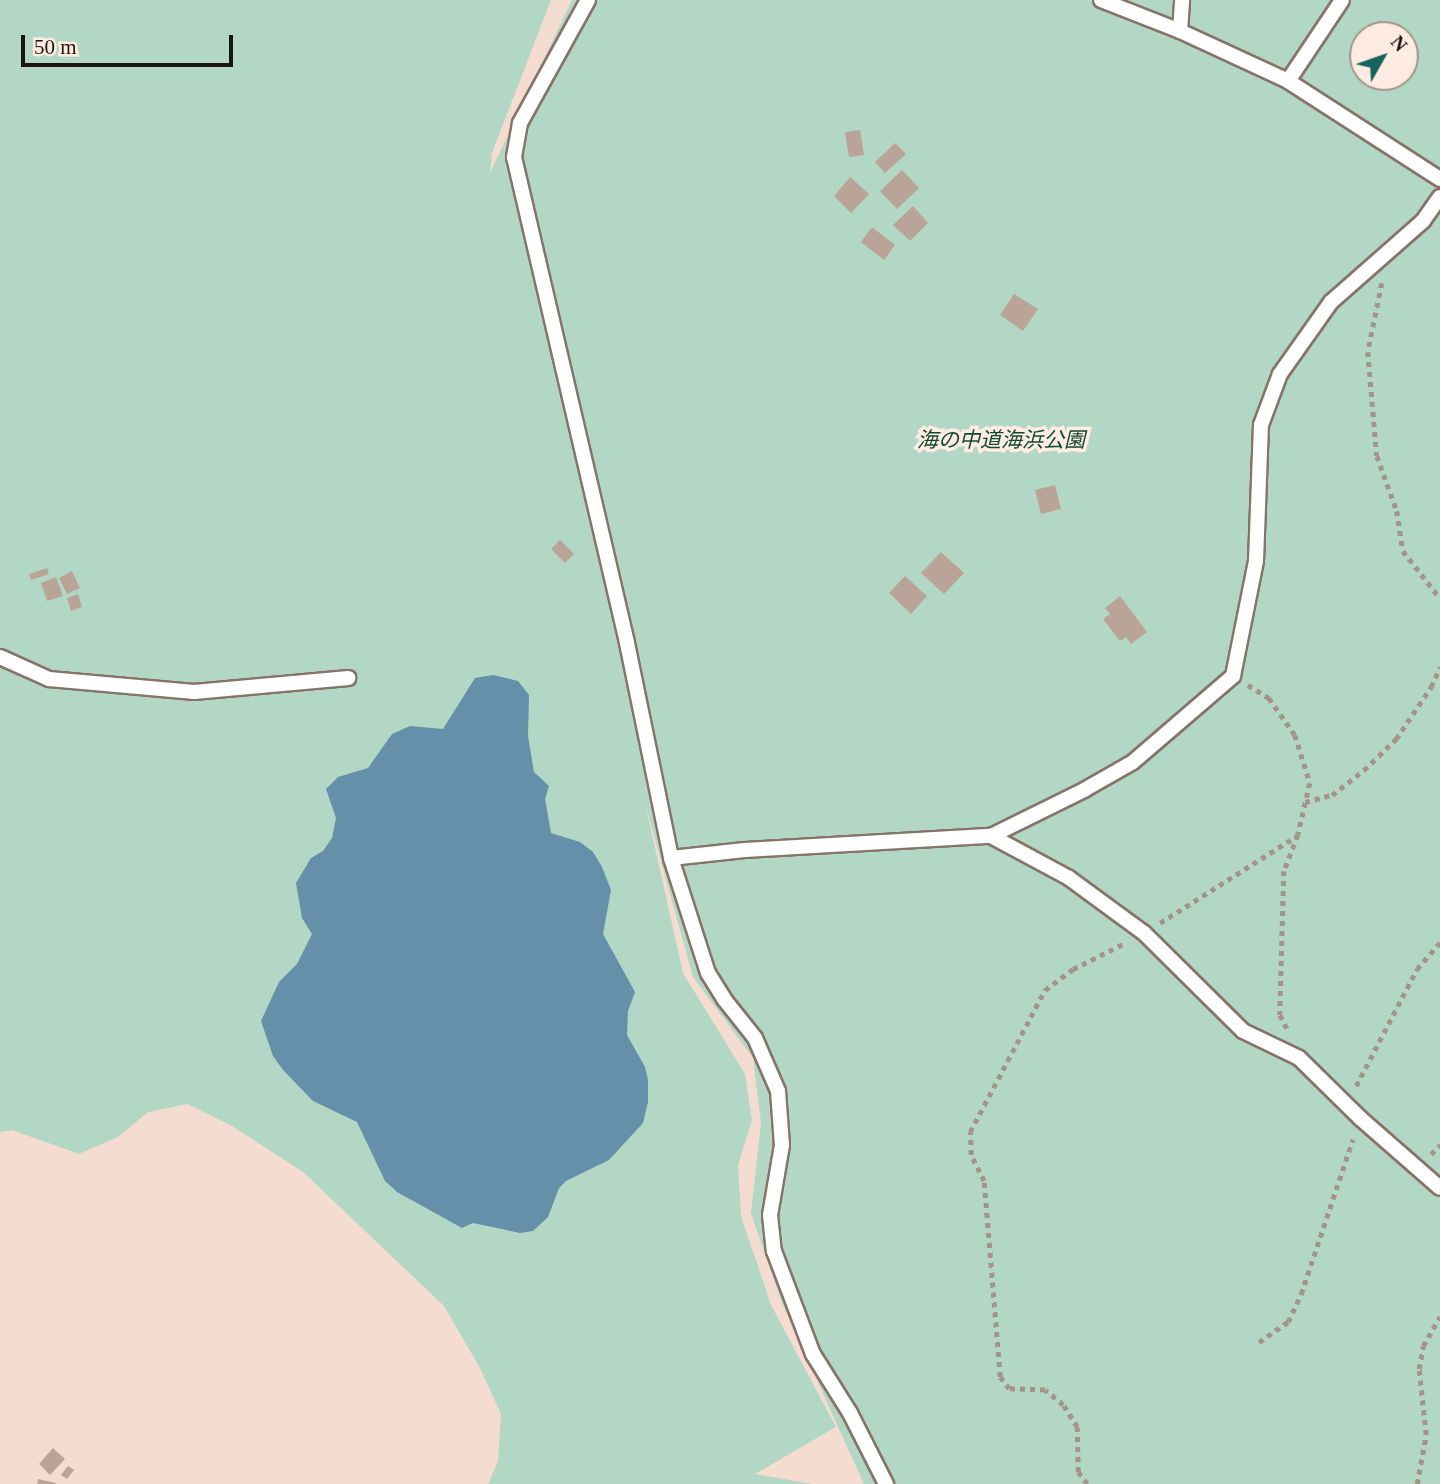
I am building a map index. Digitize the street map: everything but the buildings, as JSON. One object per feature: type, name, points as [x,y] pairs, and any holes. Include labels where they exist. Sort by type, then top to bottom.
[{"type":"lane","points":[[588,0],[520,123],[514,157],[624,629],[671,858],[708,973],[723,999],[755,1038],[778,1091],[782,1145],[770,1215],[774,1251],[813,1354],[850,1413],[886,1484]]},
{"type":"lane","points":[[1101,0],[1180,31],[1288,81],[1440,179]]},
{"type":"lane","points":[[1180,31],[1182,0]]},
{"type":"lane","points":[[1288,81],[1342,0]]},
{"type":"lane","points":[[671,858],[745,850],[991,836],[1084,790],[1133,762],[1233,676],[1256,561],[1261,425],[1280,374],[1306,333],[1331,302],[1423,221],[1440,197]]},
{"type":"lane","points":[[0,657],[49,679],[194,692],[348,678]]},
{"type":"lane","points":[[991,836],[1069,878],[1144,933],[1243,1031],[1299,1058],[1354,1113],[1440,1188]]},
{"type":"path","points":[[1379,262],[1383,279],[1381,299],[1368,352],[1377,456],[1396,511],[1403,551],[1440,598]]},
{"type":"path","points":[[1306,802],[1332,795],[1364,770],[1396,738],[1432,687],[1440,667]]},
{"type":"path","points":[[1233,676],[1269,698],[1295,734],[1310,783],[1298,835],[1284,871],[1280,1015],[1299,1058]]},
{"type":"path","points":[[1087,1484],[1078,1472],[1077,1427],[1063,1405],[1045,1390],[1009,1389],[1000,1377],[984,1181],[971,1155],[970,1132],[1045,990],[1073,969],[1144,933],[1298,835]]},
{"type":"path","points":[[1259,1342],[1288,1322],[1301,1294],[1354,1113],[1351,1096],[1417,969],[1440,943]]},
{"type":"path","points":[[1417,1484],[1426,1435],[1419,1369],[1423,1346],[1440,1317]]},
{"type":"green space","name":"海の中道海浜公園","points":[[0,0],[551,0],[492,153],[490,173],[572,0],[1440,0],[1440,1484],[864,1484],[782,1303],[751,1213],[761,1123],[753,1058],[693,977],[645,803],[683,973],[745,1074],[752,1120],[738,1165],[741,1216],[771,1305],[836,1427],[755,1474],[813,1484],[488,1484],[498,1461],[501,1414],[480,1368],[444,1306],[303,1172],[232,1126],[187,1104],[148,1112],[118,1137],[79,1154],[12,1130],[0,1132]]},
{"type":"water","points":[[493,675],[518,681],[529,695],[528,736],[534,772],[549,786],[545,799],[551,833],[580,842],[593,852],[611,890],[603,934],[635,992],[628,1011],[627,1035],[645,1067],[648,1080],[648,1102],[643,1123],[609,1160],[566,1181],[559,1188],[548,1217],[533,1231],[520,1233],[473,1223],[462,1228],[397,1192],[385,1181],[357,1122],[313,1101],[283,1070],[273,1056],[261,1021],[279,982],[297,964],[312,934],[302,918],[296,883],[311,858],[323,851],[332,838],[336,818],[326,789],[338,777],[368,768],[392,734],[410,726],[443,729],[475,678]]}]
